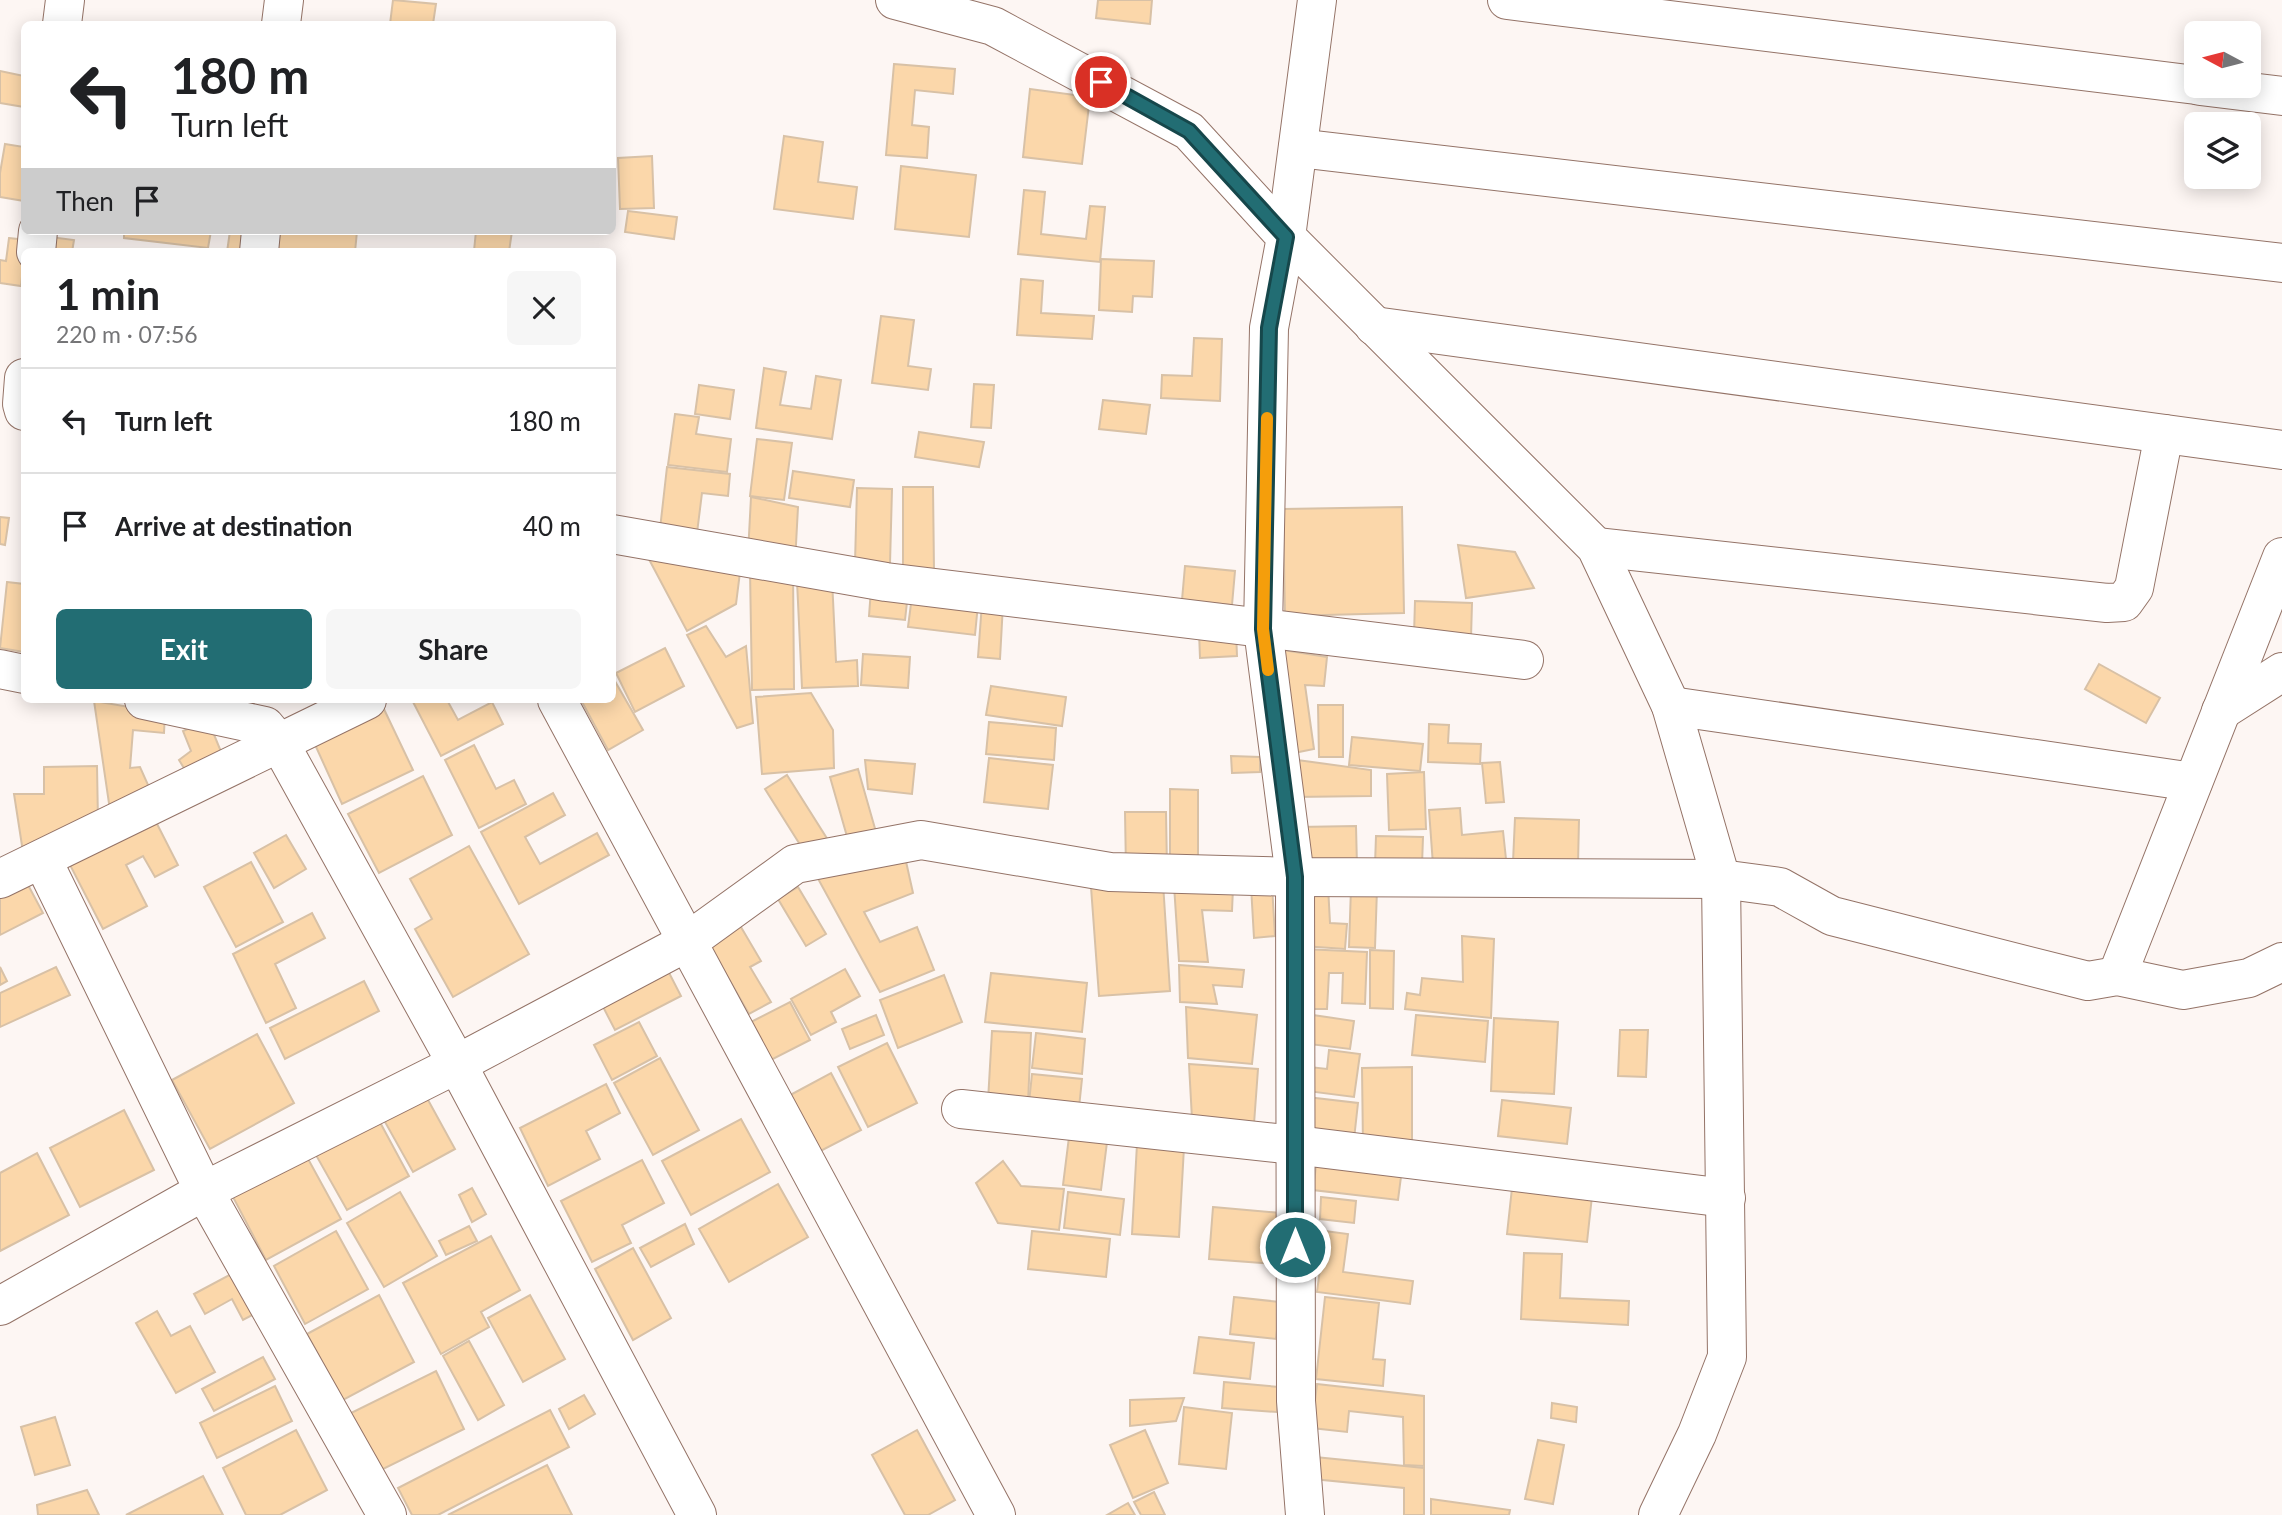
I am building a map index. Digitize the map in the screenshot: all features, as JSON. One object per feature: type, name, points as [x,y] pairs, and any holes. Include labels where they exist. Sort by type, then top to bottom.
[{"type":"street","points":[[62,21],[65,0]]},
{"type":"street","points":[[281,21],[284,0]]},
{"type":"street","points":[[895,0],[995,13],[1189,131],[1286,237],[1596,547],[1671,706],[1721,879],[1727,1357],[1697,1434],[1658,1515]]},
{"type":"street","points":[[1304,1515],[1296,1401],[1295,877],[1263,629],[1269,328],[1286,237],[1317,0]]},
{"type":"street","points":[[1507,0],[2184,83]]},
{"type":"street","points":[[2261,93],[2282,96]]},
{"type":"street","points":[[1298,148],[2282,263]]},
{"type":"street","points":[[1374,326],[2282,450]]},
{"type":"street","points":[[0,425],[21,428]]},
{"type":"street","points":[[1596,547],[2093,602],[2124,601],[2134,588],[2164,434]]},
{"type":"street","points":[[616,535],[886,582],[1524,660]]},
{"type":"street","points":[[2117,976],[2282,557]]},
{"type":"street","points":[[0,669],[21,673]]},
{"type":"street","points":[[2221,711],[2282,672]]},
{"type":"street","points":[[158,703],[265,726],[280,744],[457,1064],[697,1515]]},
{"type":"street","points":[[0,879],[361,703]]},
{"type":"street","points":[[559,703],[996,1515]]},
{"type":"street","points":[[1671,706],[2193,782]]},
{"type":"street","points":[[0,1307],[204,1191],[457,1064],[687,942],[795,864],[921,840],[1110,872],[1295,877],[1721,879],[1780,887],[1832,916],[2088,981],[2117,976],[2183,990],[2249,978],[2282,962]]},
{"type":"street","points":[[42,859],[204,1191],[387,1515]]},
{"type":"street","points":[[961,1109],[1295,1145],[1726,1198]]},
{"type":"building","points":[[393,0],[436,4],[433,21],[390,21]]},
{"type":"building","points":[[1098,0],[1152,0],[1150,24],[1096,18]]},
{"type":"building","points":[[894,64],[955,69],[953,94],[915,90],[912,125],[929,127],[927,158],[886,155]]},
{"type":"building","points":[[0,71],[21,75],[21,106],[0,103]]},
{"type":"building","points":[[1030,89],[1090,97],[1082,164],[1023,157]]},
{"type":"building","points":[[784,136],[823,142],[818,182],[857,187],[853,219],[774,209]]},
{"type":"building","points":[[5,144],[21,147],[21,200],[0,197],[0,173]]},
{"type":"building","points":[[652,156],[654,208],[620,209],[618,158]]},
{"type":"building","points":[[901,166],[976,175],[969,237],[895,229]]},
{"type":"building","points":[[1024,190],[1045,192],[1041,234],[1086,239],[1090,206],[1105,207],[1100,262],[1018,254]]},
{"type":"building","points":[[628,211],[677,217],[674,239],[625,232]]},
{"type":"building","points":[[124,235],[210,235],[208,248],[124,238]]},
{"type":"building","points":[[229,235],[247,235],[246,248],[228,248]]},
{"type":"building","points":[[266,235],[357,235],[355,248],[264,248]]},
{"type":"building","points":[[476,235],[511,235],[510,248],[474,248]]},
{"type":"building","points":[[50,237],[74,240],[73,248],[49,248]]},
{"type":"building","points":[[9,238],[26,240],[25,248],[21,248],[21,286],[0,283],[0,260],[6,261]]},
{"type":"building","points":[[1101,259],[1154,261],[1152,297],[1133,296],[1132,312],[1099,310]]},
{"type":"building","points":[[1021,279],[1043,281],[1041,313],[1094,316],[1092,339],[1017,335]]},
{"type":"building","points":[[881,316],[914,320],[908,366],[931,369],[928,390],[872,383]]},
{"type":"building","points":[[1194,338],[1222,339],[1220,401],[1161,398],[1162,375],[1192,376]]},
{"type":"building","points":[[764,368],[786,372],[780,405],[811,409],[816,376],[841,380],[832,439],[756,428]]},
{"type":"building","points":[[974,384],[994,385],[991,428],[971,427]]},
{"type":"building","points":[[699,385],[734,390],[730,419],[695,414]]},
{"type":"building","points":[[1103,400],[1150,405],[1146,434],[1099,429]]},
{"type":"building","points":[[675,414],[699,417],[696,434],[731,439],[727,472],[668,465]]},
{"type":"building","points":[[919,432],[984,442],[979,467],[915,457]]},
{"type":"building","points":[[757,439],[792,443],[784,500],[750,496]]},
{"type":"building","points":[[667,467],[730,474],[728,496],[702,493],[697,533],[660,529]]},
{"type":"building","points":[[793,471],[854,480],[850,507],[789,498]]},
{"type":"building","points":[[903,487],[933,487],[934,571],[903,571]]},
{"type":"building","points":[[857,488],[892,489],[890,564],[855,563]]},
{"type":"building","points":[[751,497],[798,507],[795,563],[748,554]]},
{"type":"building","points":[[1402,507],[1404,613],[1285,616],[1283,509]]},
{"type":"building","points":[[0,517],[9,518],[5,545],[0,544]]},
{"type":"building","points":[[1458,545],[1515,552],[1534,588],[1466,598]]},
{"type":"building","points":[[643,548],[741,564],[736,604],[687,631]]},
{"type":"building","points":[[1185,566],[1235,571],[1232,605],[1182,600]]},
{"type":"building","points":[[750,570],[793,570],[794,689],[752,690]]},
{"type":"building","points":[[832,579],[836,662],[857,660],[858,686],[802,688],[797,581]]},
{"type":"building","points":[[7,582],[21,584],[21,652],[0,648]]},
{"type":"building","points":[[871,589],[908,593],[905,620],[869,616]]},
{"type":"building","points":[[912,596],[978,604],[975,635],[908,627]]},
{"type":"building","points":[[1415,601],[1472,603],[1471,638],[1414,635]]},
{"type":"building","points":[[982,603],[1003,604],[1000,659],[978,657]]},
{"type":"building","points":[[706,626],[726,657],[746,646],[753,723],[737,728],[687,635]]},
{"type":"building","points":[[1236,631],[1237,656],[1200,658],[1199,632]]},
{"type":"building","points":[[665,648],[684,686],[635,712],[616,673]]},
{"type":"building","points":[[1270,648],[1327,657],[1324,686],[1305,685],[1314,749],[1289,754]]},
{"type":"building","points":[[863,654],[910,657],[908,688],[861,685]]},
{"type":"building","points":[[2099,664],[2160,698],[2146,723],[2085,689]]},
{"type":"building","points":[[616,683],[643,730],[608,750],[583,703],[616,703]]},
{"type":"building","points":[[991,686],[1066,697],[1062,726],[986,715]]},
{"type":"building","points":[[811,693],[833,730],[834,768],[762,774],[756,697]]},
{"type":"building","points":[[94,703],[165,713],[164,733],[133,730],[130,768],[140,767],[153,796],[111,817]]},
{"type":"building","points":[[414,703],[449,703],[458,720],[492,703],[503,724],[441,756]]},
{"type":"building","points":[[382,705],[413,770],[342,804],[312,738]]},
{"type":"building","points":[[1318,705],[1343,705],[1343,757],[1319,757]]},
{"type":"building","points":[[208,720],[222,754],[187,773],[179,760],[191,751],[183,731]]},
{"type":"building","points":[[989,722],[1056,728],[1054,760],[986,754]]},
{"type":"building","points":[[1429,724],[1449,725],[1448,743],[1481,744],[1480,764],[1428,762]]},
{"type":"building","points":[[1352,737],[1423,744],[1420,771],[1349,765]]},
{"type":"building","points":[[474,745],[496,789],[514,780],[526,804],[479,828],[445,760]]},
{"type":"building","points":[[1231,756],[1260,757],[1260,772],[1232,773]]},
{"type":"building","points":[[989,758],[1053,765],[1048,809],[984,802]]},
{"type":"building","points":[[1290,759],[1371,770],[1371,796],[1294,797]]},
{"type":"building","points":[[865,760],[915,764],[912,794],[868,789]]},
{"type":"building","points":[[1500,762],[1504,802],[1486,803],[1482,763]]},
{"type":"building","points":[[97,766],[98,822],[23,852],[14,794],[44,794],[44,767]]},
{"type":"building","points":[[858,769],[878,839],[850,847],[830,777]]},
{"type":"building","points":[[1424,772],[1426,829],[1389,830],[1387,774]]},
{"type":"building","points":[[787,775],[833,848],[804,851],[765,789]]},
{"type":"building","points":[[423,776],[452,835],[379,873],[348,814]]},
{"type":"building","points":[[1170,789],[1198,790],[1198,862],[1170,862]]},
{"type":"building","points":[[553,793],[565,815],[525,837],[540,864],[597,833],[609,855],[519,904],[481,832]]},
{"type":"building","points":[[1460,808],[1462,835],[1503,831],[1506,859],[1433,865],[1429,810]]},
{"type":"building","points":[[1125,812],[1166,812],[1167,869],[1126,870]]},
{"type":"building","points":[[154,818],[178,865],[155,877],[143,856],[126,865],[147,906],[103,929],[69,863]]},
{"type":"building","points":[[1515,818],[1579,820],[1578,864],[1513,862]]},
{"type":"building","points":[[1356,826],[1357,866],[1298,866],[1298,827]]},
{"type":"building","points":[[286,835],[306,869],[274,888],[254,853]]},
{"type":"building","points":[[1376,836],[1423,837],[1422,865],[1375,865]]},
{"type":"building","points":[[469,846],[529,954],[453,997],[415,929],[432,919],[410,879]]},
{"type":"building","points":[[905,857],[913,893],[864,912],[880,942],[917,927],[934,970],[880,992],[816,875]]},
{"type":"building","points":[[251,862],[283,922],[236,947],[204,887]]},
{"type":"building","points":[[27,883],[43,913],[0,935],[0,896]]},
{"type":"building","points":[[1163,883],[1170,991],[1099,996],[1091,887]]},
{"type":"building","points":[[1303,884],[1328,886],[1330,923],[1347,924],[1345,949],[1303,946]]},
{"type":"building","points":[[1174,885],[1233,888],[1232,911],[1202,910],[1208,962],[1179,961]]},
{"type":"building","points":[[1272,885],[1275,936],[1254,938],[1251,886]]},
{"type":"building","points":[[798,887],[826,934],[806,946],[778,899]]},
{"type":"building","points":[[1351,888],[1377,889],[1375,948],[1349,947]]},
{"type":"building","points":[[312,913],[325,938],[275,964],[296,1008],[266,1023],[233,954]]},
{"type":"building","points":[[738,922],[761,961],[750,967],[771,1002],[749,1014],[707,941]]},
{"type":"building","points":[[1462,936],[1494,939],[1491,1018],[1405,1009],[1407,993],[1420,995],[1422,978],[1463,982]]},
{"type":"building","points":[[1304,949],[1367,952],[1365,1004],[1342,1003],[1343,973],[1329,973],[1327,1009],[1308,1009]]},
{"type":"building","points":[[1370,950],[1394,951],[1393,1009],[1370,1008]]},
{"type":"building","points":[[665,965],[681,996],[615,1030],[599,999]]},
{"type":"building","points":[[1179,965],[1244,970],[1242,987],[1213,985],[1217,1004],[1180,1002]]},
{"type":"building","points":[[0,967],[7,981],[0,985]]},
{"type":"building","points":[[56,967],[70,995],[0,1027],[0,993]]},
{"type":"building","points":[[845,969],[860,996],[831,1012],[836,1022],[811,1035],[791,999]]},
{"type":"building","points":[[991,973],[1087,983],[1082,1032],[985,1022]]},
{"type":"building","points":[[944,975],[962,1022],[898,1048],[880,1000]]},
{"type":"building","points":[[364,981],[379,1011],[285,1059],[270,1028]]},
{"type":"building","points":[[790,1002],[810,1040],[769,1061],[749,1023]]},
{"type":"building","points":[[1186,1007],[1257,1015],[1252,1064],[1188,1058]]},
{"type":"building","points":[[876,1015],[884,1035],[850,1049],[842,1029]]},
{"type":"building","points":[[1313,1015],[1354,1021],[1350,1049],[1309,1044]]},
{"type":"building","points":[[1416,1015],[1488,1021],[1485,1062],[1412,1055]]},
{"type":"building","points":[[1494,1018],[1558,1022],[1554,1094],[1491,1091]]},
{"type":"building","points":[[639,1022],[657,1056],[612,1080],[594,1045]]},
{"type":"building","points":[[1620,1030],[1648,1030],[1646,1077],[1618,1076]]},
{"type":"building","points":[[992,1031],[1031,1033],[1028,1103],[988,1101]]},
{"type":"building","points":[[1036,1033],[1085,1039],[1082,1074],[1032,1068]]},
{"type":"building","points":[[257,1034],[294,1103],[210,1149],[172,1080]]},
{"type":"building","points":[[887,1043],[917,1103],[868,1127],[838,1067]]},
{"type":"building","points":[[1329,1050],[1360,1054],[1354,1097],[1307,1091],[1310,1067],[1327,1069]]},
{"type":"building","points":[[660,1058],[699,1130],[653,1155],[614,1083]]},
{"type":"building","points":[[1189,1064],[1258,1069],[1254,1124],[1192,1119]]},
{"type":"building","points":[[1412,1067],[1412,1145],[1363,1146],[1362,1068]]},
{"type":"building","points":[[831,1073],[861,1130],[811,1156],[781,1100]]},
{"type":"building","points":[[1032,1074],[1082,1079],[1078,1117],[1028,1112]]},
{"type":"building","points":[[606,1084],[620,1113],[586,1131],[600,1159],[548,1186],[520,1128]]},
{"type":"building","points":[[422,1089],[455,1149],[413,1172],[380,1113]]},
{"type":"building","points":[[1307,1097],[1358,1103],[1353,1148],[1301,1142]]},
{"type":"building","points":[[1502,1100],[1571,1108],[1567,1144],[1498,1136]]},
{"type":"building","points":[[124,1110],[154,1170],[80,1207],[50,1148]]},
{"type":"building","points":[[375,1113],[409,1176],[347,1210],[312,1148]]},
{"type":"building","points":[[741,1119],[770,1172],[691,1215],[662,1161]]},
{"type":"building","points":[[1070,1129],[1108,1134],[1101,1190],[1063,1185]]},
{"type":"building","points":[[1137,1144],[1184,1147],[1179,1237],[1132,1234]]},
{"type":"building","points":[[37,1153],[69,1215],[0,1251],[0,1173]]},
{"type":"building","points":[[307,1157],[341,1219],[266,1260],[233,1197]]},
{"type":"building","points":[[1317,1158],[1402,1169],[1398,1200],[1313,1190]]},
{"type":"building","points":[[642,1160],[664,1203],[622,1225],[631,1243],[592,1262],[561,1201]]},
{"type":"building","points":[[1003,1161],[1021,1186],[1064,1189],[1059,1230],[998,1223],[976,1183]]},
{"type":"building","points":[[778,1184],[808,1237],[729,1282],[699,1229]]},
{"type":"building","points":[[472,1188],[486,1214],[472,1222],[459,1195]]},
{"type":"building","points":[[1512,1188],[1592,1196],[1587,1242],[1507,1234]]},
{"type":"building","points":[[400,1192],[437,1256],[384,1287],[347,1223]]},
{"type":"building","points":[[1068,1192],[1124,1199],[1120,1235],[1064,1228]]},
{"type":"building","points":[[1321,1197],[1356,1201],[1354,1223],[1320,1219]]},
{"type":"building","points":[[1213,1207],[1281,1213],[1277,1264],[1209,1259]]},
{"type":"building","points":[[685,1224],[694,1244],[651,1267],[640,1248]]},
{"type":"building","points":[[469,1226],[477,1241],[446,1255],[439,1241]]},
{"type":"building","points":[[336,1231],[368,1289],[305,1324],[274,1266]]},
{"type":"building","points":[[1032,1231],[1110,1239],[1106,1277],[1028,1269]]},
{"type":"building","points":[[1325,1231],[1348,1234],[1343,1272],[1413,1281],[1410,1304],[1317,1292]]},
{"type":"building","points":[[491,1236],[520,1290],[481,1312],[489,1327],[441,1354],[403,1283]]},
{"type":"building","points":[[633,1248],[671,1318],[633,1340],[595,1269]]},
{"type":"building","points":[[1524,1253],[1562,1254],[1560,1298],[1629,1301],[1628,1325],[1521,1319]]},
{"type":"building","points":[[233,1273],[256,1313],[243,1320],[232,1299],[205,1314],[194,1294]]},
{"type":"building","points":[[379,1295],[414,1362],[343,1400],[307,1334]]},
{"type":"building","points":[[530,1295],[565,1359],[523,1382],[488,1318]]},
{"type":"building","points":[[1234,1297],[1280,1302],[1276,1339],[1230,1334]]},
{"type":"building","points":[[1325,1297],[1379,1303],[1373,1359],[1385,1360],[1383,1386],[1316,1379]]},
{"type":"building","points":[[157,1311],[171,1336],[190,1326],[215,1372],[176,1393],[136,1323]]},
{"type":"building","points":[[1199,1337],[1254,1343],[1250,1379],[1194,1373]]},
{"type":"building","points":[[469,1341],[504,1405],[478,1420],[443,1356]]},
{"type":"building","points":[[263,1357],[275,1379],[214,1411],[202,1389]]},
{"type":"building","points":[[436,1371],[464,1429],[373,1474],[345,1416]]},
{"type":"building","points":[[1224,1382],[1279,1387],[1277,1412],[1222,1408]]},
{"type":"building","points":[[1317,1384],[1424,1396],[1424,1466],[1404,1465],[1403,1417],[1349,1411],[1347,1432],[1312,1428]]},
{"type":"building","points":[[275,1386],[292,1421],[217,1458],[200,1423]]},
{"type":"building","points":[[584,1395],[595,1414],[569,1429],[559,1409]]},
{"type":"building","points":[[1184,1398],[1176,1421],[1130,1426],[1130,1400]]},
{"type":"building","points":[[1552,1403],[1577,1407],[1576,1422],[1551,1418]]},
{"type":"building","points":[[1184,1407],[1232,1413],[1226,1469],[1179,1464]]},
{"type":"building","points":[[550,1410],[569,1447],[438,1515],[412,1515],[398,1488]]},
{"type":"building","points":[[55,1417],[70,1465],[35,1475],[21,1427]]},
{"type":"building","points":[[296,1430],[327,1490],[280,1515],[246,1515],[223,1468]]},
{"type":"building","points":[[917,1430],[955,1500],[928,1515],[905,1515],[872,1455]]},
{"type":"building","points":[[1145,1430],[1168,1483],[1133,1498],[1110,1445]]},
{"type":"building","points":[[1538,1440],[1564,1445],[1553,1504],[1525,1499]]},
{"type":"building","points":[[1315,1457],[1424,1468],[1424,1515],[1404,1515],[1404,1488],[1313,1479]]},
{"type":"building","points":[[547,1465],[572,1515],[448,1515]]},
{"type":"building","points":[[203,1476],[223,1515],[126,1515]]},
{"type":"building","points":[[87,1490],[99,1515],[38,1515],[37,1505]]},
{"type":"building","points":[[1154,1492],[1165,1515],[1141,1515],[1134,1502]]},
{"type":"building","points":[[1431,1499],[1510,1510],[1509,1515],[1431,1515]]},
{"type":"building","points":[[1128,1503],[1135,1515],[1107,1515]]},
{"type":"slow traffic","points":[[1267,418],[1263,629],[1268,670]]},
{"type":"route","points":[[1101,82],[1189,131],[1286,237],[1269,328],[1263,629],[1295,877],[1295,1247]]}]
